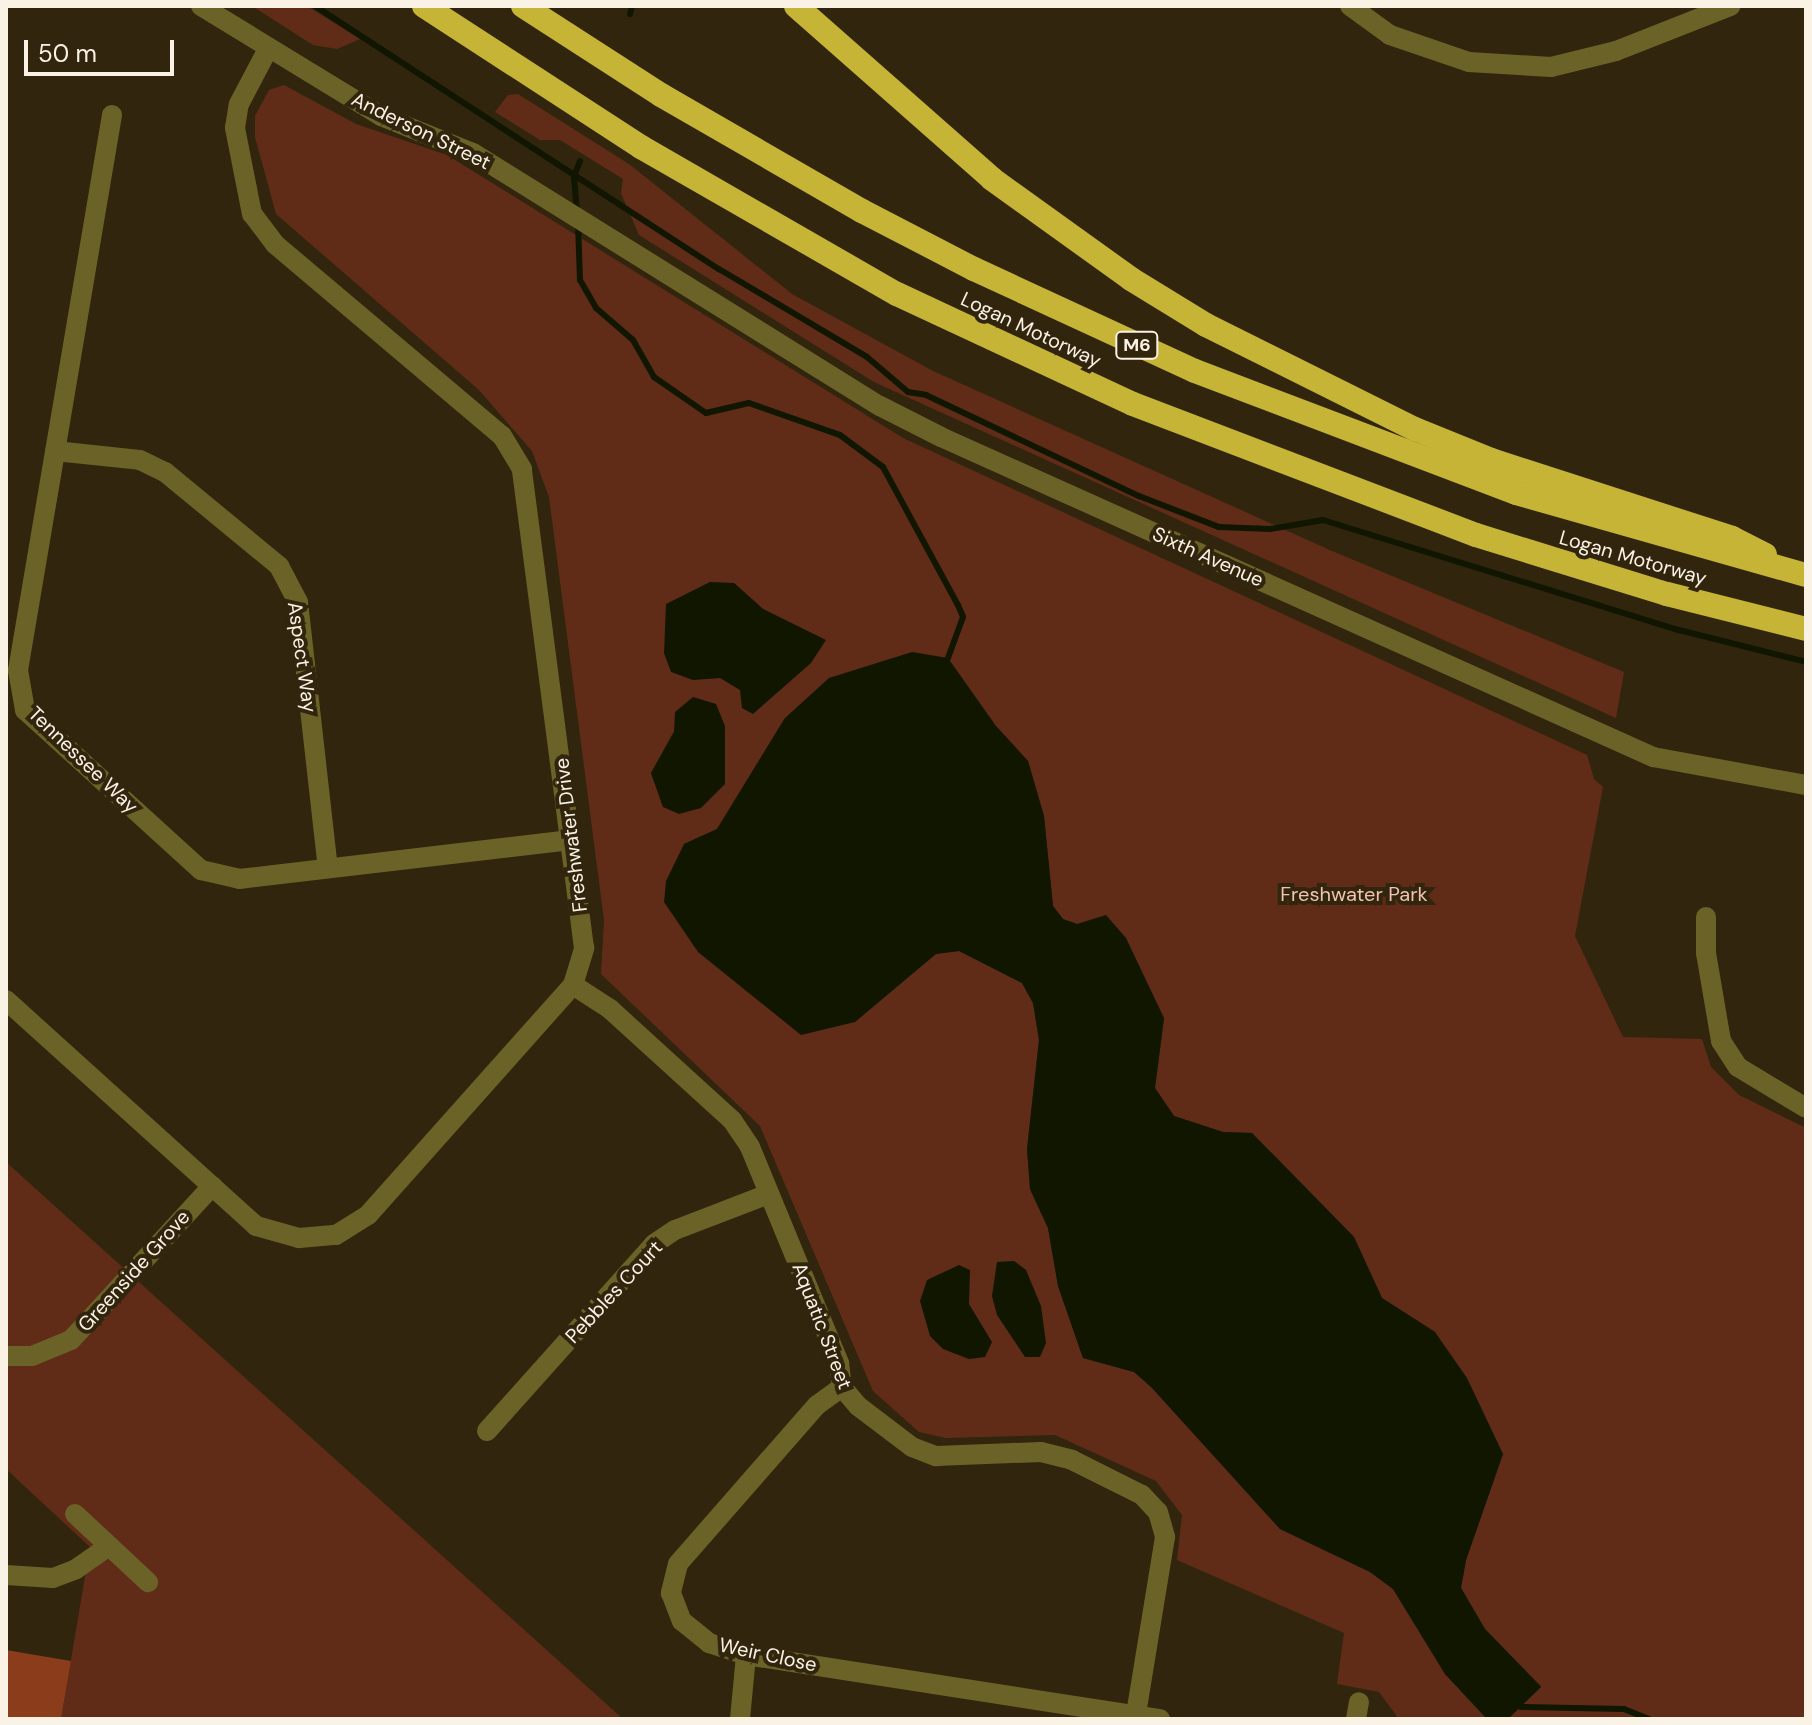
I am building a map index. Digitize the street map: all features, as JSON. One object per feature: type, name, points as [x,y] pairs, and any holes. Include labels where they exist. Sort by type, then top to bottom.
[{"type":"highway","name":"Logan Motorway","points":[[424,6],[641,147],[897,294],[1133,404],[1476,535],[1667,594],[1806,629]]},
{"type":"highway","name":"Logan Motorway","points":[[523,6],[661,95],[862,211],[974,269],[1181,364],[1516,493],[1803,574]]},
{"type":"highway","points":[[796,6],[992,179],[1131,279],[1206,325],[1415,429],[1491,460],[1732,538],[1803,574]]},
{"type":"street","name":"Anderson Street","points":[[201,6],[381,116],[449,141],[639,257]]},
{"type":"street","points":[[1350,6],[1390,35],[1469,62],[1551,67],[1616,51],[1730,6]]},
{"type":"street","name":"Freshwater Drive","points":[[6,1000],[256,1226],[299,1238],[336,1235],[368,1215],[573,985],[584,948],[522,469],[502,436],[275,244],[252,214],[235,128],[239,104],[268,49]]},
{"type":"street","name":"Tennessee Way","points":[[112,115],[18,670],[25,710],[201,870],[239,879],[571,840]]},
{"type":"street","name":"Sixth Avenue","points":[[639,257],[880,406],[941,437],[1639,751],[1699,767],[1806,785]]},
{"type":"street","name":"Aspect Way","points":[[55,451],[140,460],[165,472],[279,566],[298,602],[328,868]]},
{"type":"street","points":[[1706,917],[1706,953],[1721,1041],[1738,1067],[1806,1108]]},
{"type":"street","name":"Aquatic Street","points":[[573,985],[610,1009],[732,1120],[769,1194],[839,1363],[842,1387],[912,1447],[936,1456],[1041,1452],[1072,1460],[1142,1495],[1158,1512],[1165,1537],[1136,1715]]},
{"type":"street","name":"Greenside Grove","points":[[6,1356],[54,1350],[71,1340],[212,1186]]},
{"type":"street","name":"Pebbles Court","points":[[487,1431],[654,1244],[675,1230],[769,1194]]},
{"type":"street","name":"Weir Close","points":[[842,1387],[817,1405],[678,1564],[671,1593],[682,1621],[709,1643],[746,1655],[1160,1719]]},
{"type":"street","points":[[75,1514],[148,1582]]},
{"type":"street","points":[[6,1575],[53,1578],[76,1569],[109,1546]]},
{"type":"street","points":[[740,1719],[746,1655]]},
{"type":"green space","points":[[252,6],[307,6],[360,39],[337,49],[313,45]]},
{"type":"green space","name":"Freshwater Park","points":[[284,85],[356,124],[447,155],[903,438],[1587,755],[1594,779],[1603,787],[1575,936],[1623,1037],[1702,1039],[1711,1067],[1739,1095],[1806,1128],[1806,1719],[1508,1719],[1541,1686],[1485,1629],[1461,1588],[1466,1560],[1503,1454],[1435,1332],[1382,1298],[1354,1237],[1252,1133],[1223,1132],[1174,1116],[1155,1088],[1164,1018],[1077,924],[1063,919],[1053,906],[1044,816],[1028,761],[996,726],[785,718],[717,829],[684,844],[855,1022],[935,954],[959,951],[1022,983],[1033,1003],[1039,1040],[1027,1149],[1030,1189],[1048,1228],[1058,1286],[1083,1358],[1134,1372],[1152,1387],[1280,1529],[1370,1572],[1393,1589],[1445,1674],[1487,1719],[1399,1719],[1379,1692],[1337,1684],[1344,1633],[1177,1560],[1182,1515],[1156,1481],[1055,1435],[946,1438],[919,1432],[873,1391],[760,1126],[601,974],[604,920],[549,497],[532,451],[479,390],[276,214],[255,137],[255,116],[269,90]],"holes":[[[734,583],[763,609],[825,640],[740,690],[720,677]],[[674,731],[663,807],[651,773]]]},
{"type":"green space","points":[[518,94],[629,164],[792,294],[933,371],[1332,551],[1624,672],[1616,718],[874,382],[639,235],[621,193],[623,179],[560,140],[540,140],[495,112],[508,95]]},
{"type":"green space","points":[[6,1162],[623,1719],[61,1719],[90,1547],[6,1469]]},
{"type":"shaded area","points":[[710,582],[734,583],[763,609],[826,640],[811,663],[753,714],[742,708],[740,690],[720,678],[693,680],[671,672],[664,653],[666,604]]},
{"type":"shaded area","points":[[912,652],[948,658],[996,726],[1028,761],[1044,816],[1053,906],[1063,919],[1077,924],[1106,915],[1126,938],[1164,1018],[1155,1088],[1174,1116],[1223,1132],[1252,1133],[1354,1237],[1382,1298],[1435,1332],[1467,1378],[1503,1454],[1466,1560],[1461,1588],[1485,1629],[1541,1687],[1508,1719],[1487,1719],[1445,1674],[1393,1589],[1370,1572],[1280,1529],[1134,1372],[1083,1358],[1058,1286],[1048,1228],[1030,1189],[1027,1149],[1039,1040],[1033,1003],[1022,983],[959,951],[936,954],[855,1022],[801,1035],[698,952],[664,902],[666,881],[684,844],[717,829],[785,718],[829,678]]},
{"type":"shaded area","points":[[693,697],[716,704],[725,726],[725,784],[701,808],[679,814],[663,807],[651,773],[674,732],[675,712]]},
{"type":"shaded area","points":[[1014,1261],[1026,1270],[1041,1306],[1046,1343],[1040,1357],[1025,1357],[997,1315],[992,1296],[997,1262]]},
{"type":"shaded area","points":[[959,1265],[970,1270],[969,1304],[992,1342],[985,1357],[969,1359],[943,1349],[930,1336],[920,1301],[927,1280]]},
{"type":"shaded area","points":[[6,1650],[71,1661],[61,1719],[6,1719]]},
{"type":"waterway","points":[[315,6],[719,269],[867,357],[908,392],[926,395],[1139,496],[1219,527],[1270,529],[1323,520],[1679,630],[1806,662]]},
{"type":"waterway","points":[[630,14],[632,6]]},
{"type":"waterway","points":[[577,212],[574,176],[580,161]]},
{"type":"waterway","points":[[578,223],[580,280],[596,308],[633,340],[654,377],[706,413],[749,403],[840,435],[883,467],[963,617],[948,658]]},
{"type":"waterway","points":[[1521,1707],[1624,1709],[1649,1719]]}]
